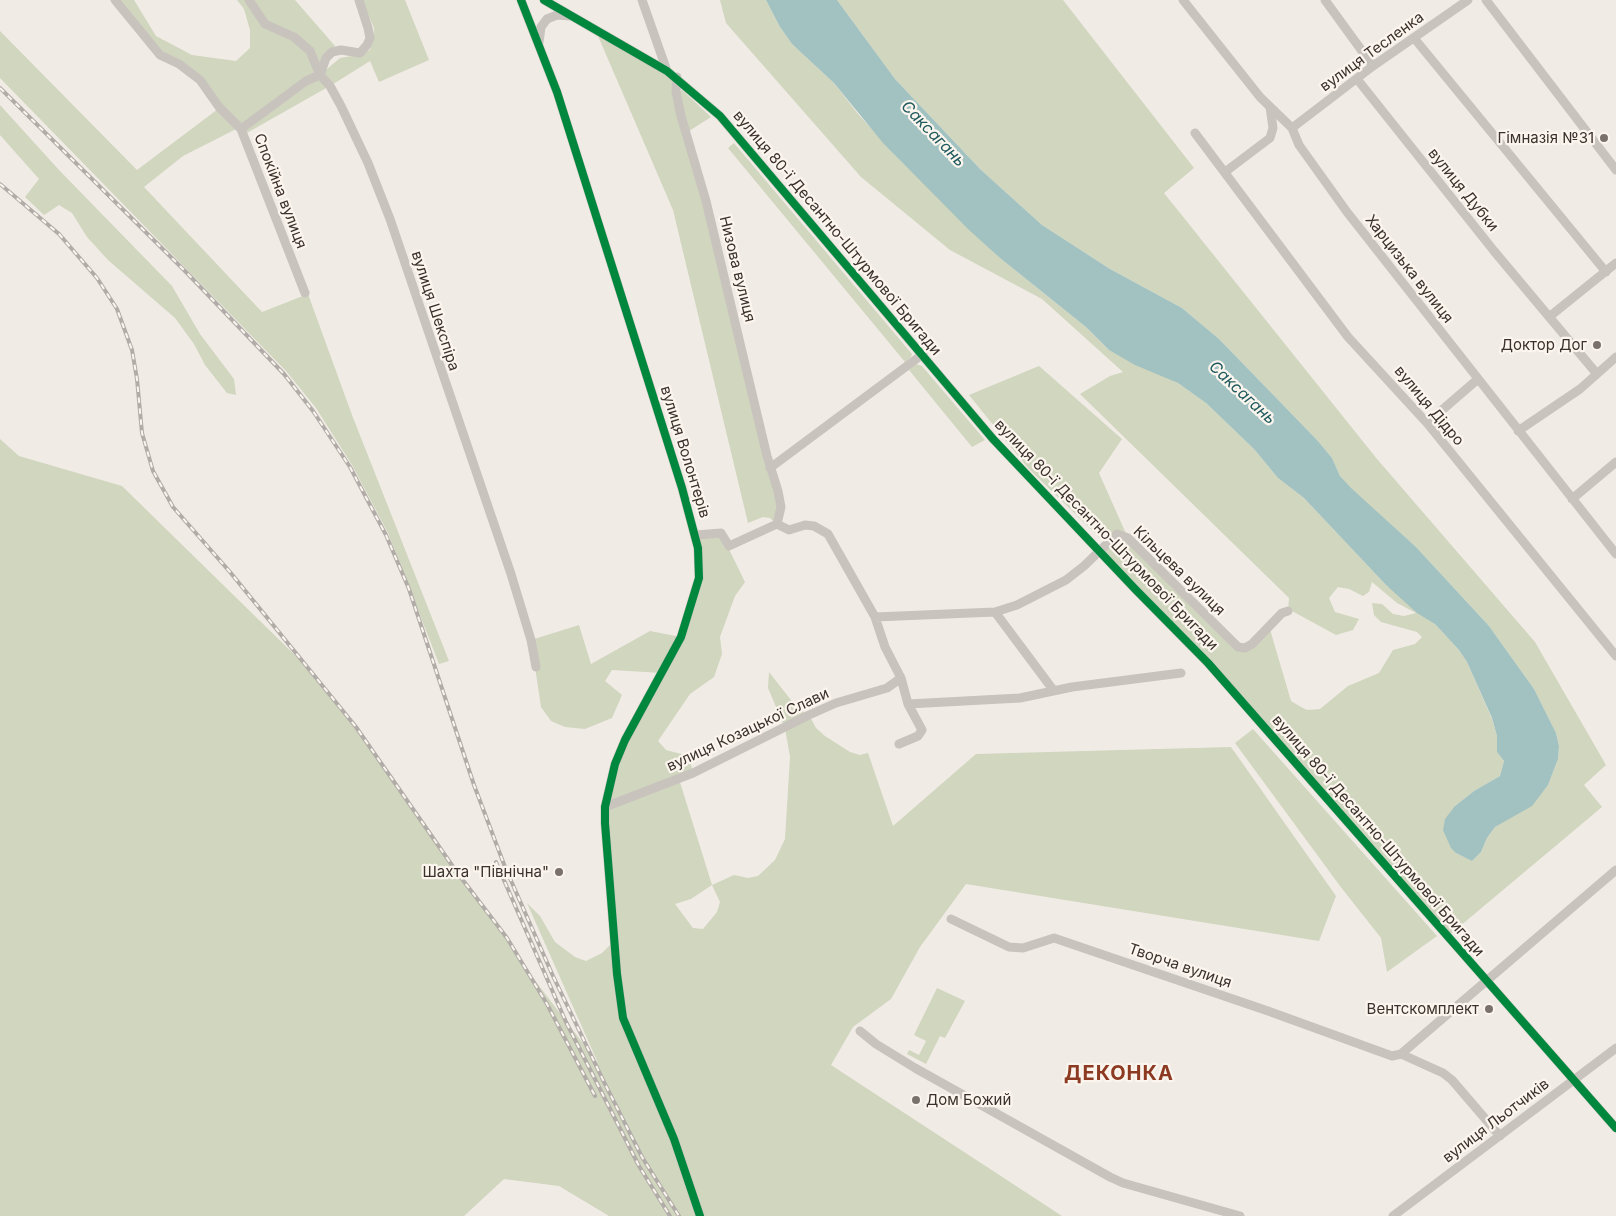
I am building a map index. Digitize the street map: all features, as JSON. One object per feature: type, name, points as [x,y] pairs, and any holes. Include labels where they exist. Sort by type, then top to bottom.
[{"type":"street","name":"Спокійна вулиця","points":[[115,0],[160,55],[179,64],[200,80],[219,107],[241,130],[304,293]]},
{"type":"street","name":"вулиця Шекспіра","points":[[249,0],[265,24],[294,37],[310,51],[320,75],[330,86],[341,106],[390,219],[511,574],[531,640],[536,667]]},
{"type":"street","points":[[241,130],[306,81],[320,75],[326,58],[332,52],[341,50],[360,53],[370,38],[359,0]]},
{"type":"street","name":"вулиця Волонтерів","points":[[521,0],[560,102],[696,535],[699,578],[687,619],[678,643],[625,740],[615,764],[605,806],[611,912],[619,994],[624,1018],[674,1138],[700,1216]]},
{"type":"street","name":"вулиця 80-ї Десантно-Штурмової Бригади","points":[[544,0],[677,78],[715,112],[742,140],[993,439],[1208,663],[1616,1128]]},
{"type":"street","points":[[642,0],[667,71]]},
{"type":"street","name":"Харцизька вулиця","points":[[1183,0],[1249,84],[1292,128],[1299,145],[1347,212],[1616,554]]},
{"type":"street","points":[[1325,0],[1373,66]]},
{"type":"street","name":"вулиця Тесленка","points":[[1292,128],[1373,66],[1468,0]]},
{"type":"street","points":[[1486,0],[1616,170]]},
{"type":"street","points":[[538,43],[541,27],[547,20],[557,15],[574,17]]},
{"type":"street","points":[[1414,38],[1606,272]]},
{"type":"street","name":"Низова вулиця","points":[[677,78],[676,92],[709,210],[770,468],[781,507],[777,524]]},
{"type":"street","name":"вулиця Дубки","points":[[1357,79],[1597,374]]},
{"type":"street","points":[[1225,172],[1270,138],[1273,128],[1270,107]]},
{"type":"street","name":"вулиця Дідро","points":[[1195,133],[1348,337],[1427,423],[1616,656]]},
{"type":"street","points":[[1549,317],[1616,263]]},
{"type":"street","points":[[770,468],[922,354]]},
{"type":"street","points":[[1518,431],[1580,389],[1616,357]]},
{"type":"street","points":[[1427,423],[1478,379]]},
{"type":"street","points":[[1572,499],[1616,462]]},
{"type":"street","points":[[696,535],[721,533],[729,546],[777,524],[790,530],[805,525],[814,526],[828,534],[875,617],[884,646],[901,678],[908,704],[920,724],[922,733],[899,744]]},
{"type":"street","name":"Кільцева вулиця","points":[[875,617],[995,612],[1017,605],[1066,580],[1084,566],[1111,537],[1121,534],[1238,646],[1245,648],[1252,644],[1282,613],[1288,611]]},
{"type":"street","points":[[995,612],[1054,691]]},
{"type":"street","points":[[908,704],[1020,698],[1054,691],[1180,673]]},
{"type":"street","name":"вулиця Козацької Слави","points":[[605,806],[693,773],[809,715],[836,703],[887,688],[901,678]]},
{"type":"street","points":[[1401,1054],[1616,870]]},
{"type":"street","name":"Творча вулиця","points":[[951,919],[1009,946],[1023,948],[1054,938],[1268,1011],[1392,1056],[1401,1054],[1443,1073],[1452,1080],[1500,1136]]},
{"type":"street","points":[[860,1031],[876,1044],[915,1068],[1110,1177],[1123,1183],[1240,1216]]},
{"type":"street","name":"вулиця Льотчиків","points":[[1393,1216],[1616,1048]]},
{"type":"green space","points":[[120,0],[134,0],[156,36],[192,55],[236,61],[250,48],[250,30],[244,9],[237,0],[295,0],[335,46],[325,57],[317,73],[242,126],[183,156],[144,187],[262,312],[308,294],[352,415],[449,661],[439,664],[388,533],[352,465],[316,408],[286,371],[0,78],[0,31],[137,170],[222,106],[202,77],[163,53]]},
{"type":"green space","points":[[362,0],[405,0],[429,60],[379,82],[370,61],[330,86],[320,75],[340,58],[358,55],[370,50],[374,37],[374,28]]},
{"type":"green space","points":[[720,0],[766,0],[780,27],[792,44],[834,83],[858,114],[900,160],[1000,258],[1086,327],[1109,350],[1178,383],[1206,403],[1254,449],[1278,478],[1304,498],[1386,585],[1435,624],[1459,650],[1467,662],[1492,719],[1497,736],[1497,752],[1504,761],[1500,776],[1474,791],[1455,806],[1456,853],[1472,861],[1481,852],[1487,838],[1495,827],[1535,801],[1548,785],[1558,759],[1559,746],[1556,733],[1534,689],[1489,626],[1416,547],[1351,489],[1340,476],[1332,458],[1317,440],[1219,339],[1182,308],[1110,269],[1042,225],[980,169],[895,79],[837,0],[1063,0],[1194,168],[1164,193],[1377,459],[1535,642],[1606,765],[1584,785],[1602,807],[1447,937],[1259,720],[1098,550],[1111,537],[1100,538],[1028,468],[969,395],[1039,366],[1122,439],[1099,473],[1128,538],[1245,648],[1269,626],[1291,701],[1307,710],[1320,709],[1348,686],[1379,673],[1393,650],[1415,644],[1422,637],[1417,632],[1381,622],[1374,615],[1372,603],[1382,604],[1393,614],[1404,616],[1416,613],[1397,603],[1372,582],[1369,592],[1363,596],[1349,589],[1338,587],[1329,598],[1335,612],[1359,619],[1353,630],[1336,635],[1292,611],[1288,611],[1289,598],[1080,394],[1110,376],[1123,372],[1042,299],[950,250],[861,177],[726,23]]},
{"type":"green space","points":[[595,29],[677,77],[677,92],[682,90],[711,117],[686,133],[778,491],[777,524],[770,518],[763,517],[748,523],[673,210]]},
{"type":"green space","points":[[320,77],[328,87],[245,134],[244,130],[307,82]]},
{"type":"green space","points":[[0,105],[59,170],[172,286],[200,334],[234,379],[236,395],[227,393],[205,365],[194,344],[175,318],[108,260],[87,237],[72,213],[59,205],[44,215],[25,197],[39,179],[0,135]]},
{"type":"green space","points":[[734,143],[912,354],[905,362],[728,148]]},
{"type":"green space","points":[[916,364],[922,366],[985,440],[972,447],[909,370]]},
{"type":"green space","points":[[0,439],[19,456],[122,486],[306,666],[356,727],[456,871],[507,938],[530,974],[598,1063],[527,903],[540,916],[555,942],[575,957],[586,961],[602,953],[611,944],[605,839],[615,764],[662,673],[612,670],[605,681],[622,695],[612,718],[585,729],[565,727],[551,721],[541,707],[531,640],[579,625],[591,664],[650,631],[681,637],[699,578],[696,535],[721,533],[745,582],[735,596],[720,637],[722,654],[714,677],[690,694],[658,741],[666,750],[689,756],[693,773],[679,779],[712,885],[734,875],[748,878],[758,876],[775,860],[785,839],[790,757],[785,728],[768,688],[769,672],[798,709],[809,715],[816,728],[825,736],[850,752],[860,755],[868,753],[893,826],[976,754],[1231,747],[1336,896],[1319,941],[966,884],[920,947],[891,999],[853,1027],[831,1065],[1062,1216],[609,1216],[559,1186],[504,1179],[464,1216],[0,1216]],"holes":[[[712,885],[720,902],[717,912],[703,929],[693,928],[675,904],[691,899]]]},
{"type":"green space","points":[[1253,729],[1437,936],[1387,972],[1381,938],[1340,886],[1235,743]]},
{"type":"green space","points":[[937,988],[965,1001],[945,1038],[940,1036],[926,1064],[907,1054],[909,1050],[919,1055],[926,1041],[914,1035]]},
{"type":"water","name":"Саксагань","points":[[766,0],[837,0],[895,79],[980,169],[1042,225],[1110,269],[1182,308],[1219,339],[1317,440],[1332,458],[1340,476],[1351,488],[1416,547],[1489,626],[1534,689],[1556,733],[1559,746],[1558,759],[1548,785],[1532,806],[1495,827],[1487,838],[1481,852],[1472,861],[1456,853],[1451,848],[1443,830],[1445,819],[1455,806],[1474,791],[1500,776],[1504,761],[1497,752],[1497,736],[1492,718],[1467,662],[1459,650],[1435,624],[1417,613],[1386,585],[1304,498],[1278,478],[1254,449],[1206,403],[1178,383],[1135,365],[1109,350],[1086,327],[1000,258],[968,229],[883,143],[834,83],[792,44],[780,27]]},
{"type":"railway","points":[[0,88],[186,272],[284,374],[313,411],[350,467],[386,535],[409,589],[474,785],[505,867],[553,976],[604,1082],[642,1157],[679,1216]]},
{"type":"railway","points":[[0,184],[59,234],[97,278],[117,309],[132,350],[142,433],[153,471],[173,507],[230,572],[356,727],[456,871],[507,938],[547,1004],[595,1096]]},
{"type":"railway","points":[[496,862],[566,1022],[639,1166],[670,1216]]},
{"type":"cycle path","points":[[521,0],[557,92],[682,488],[698,548],[699,578],[681,637],[625,740],[615,764],[605,807],[605,823],[617,974],[623,1018],[674,1139],[700,1216]]},
{"type":"cycle path","points":[[544,0],[667,71],[720,116],[993,439],[1208,663],[1616,1128]]},
{"type":"place","name":"Гімназія №31","points":[[1604,138]]},
{"type":"place","name":"Доктор Дог","points":[[1597,345]]},
{"type":"place","name":"Шахта \"Північна\"","points":[[559,872]]},
{"type":"place","name":"Вентскомплект","points":[[1489,1009]]},
{"type":"place","name":"Дом Божий","points":[[916,1100]]},
{"type":"district","name":"ДЕКОНКА","points":[[1119,1074]]}]
